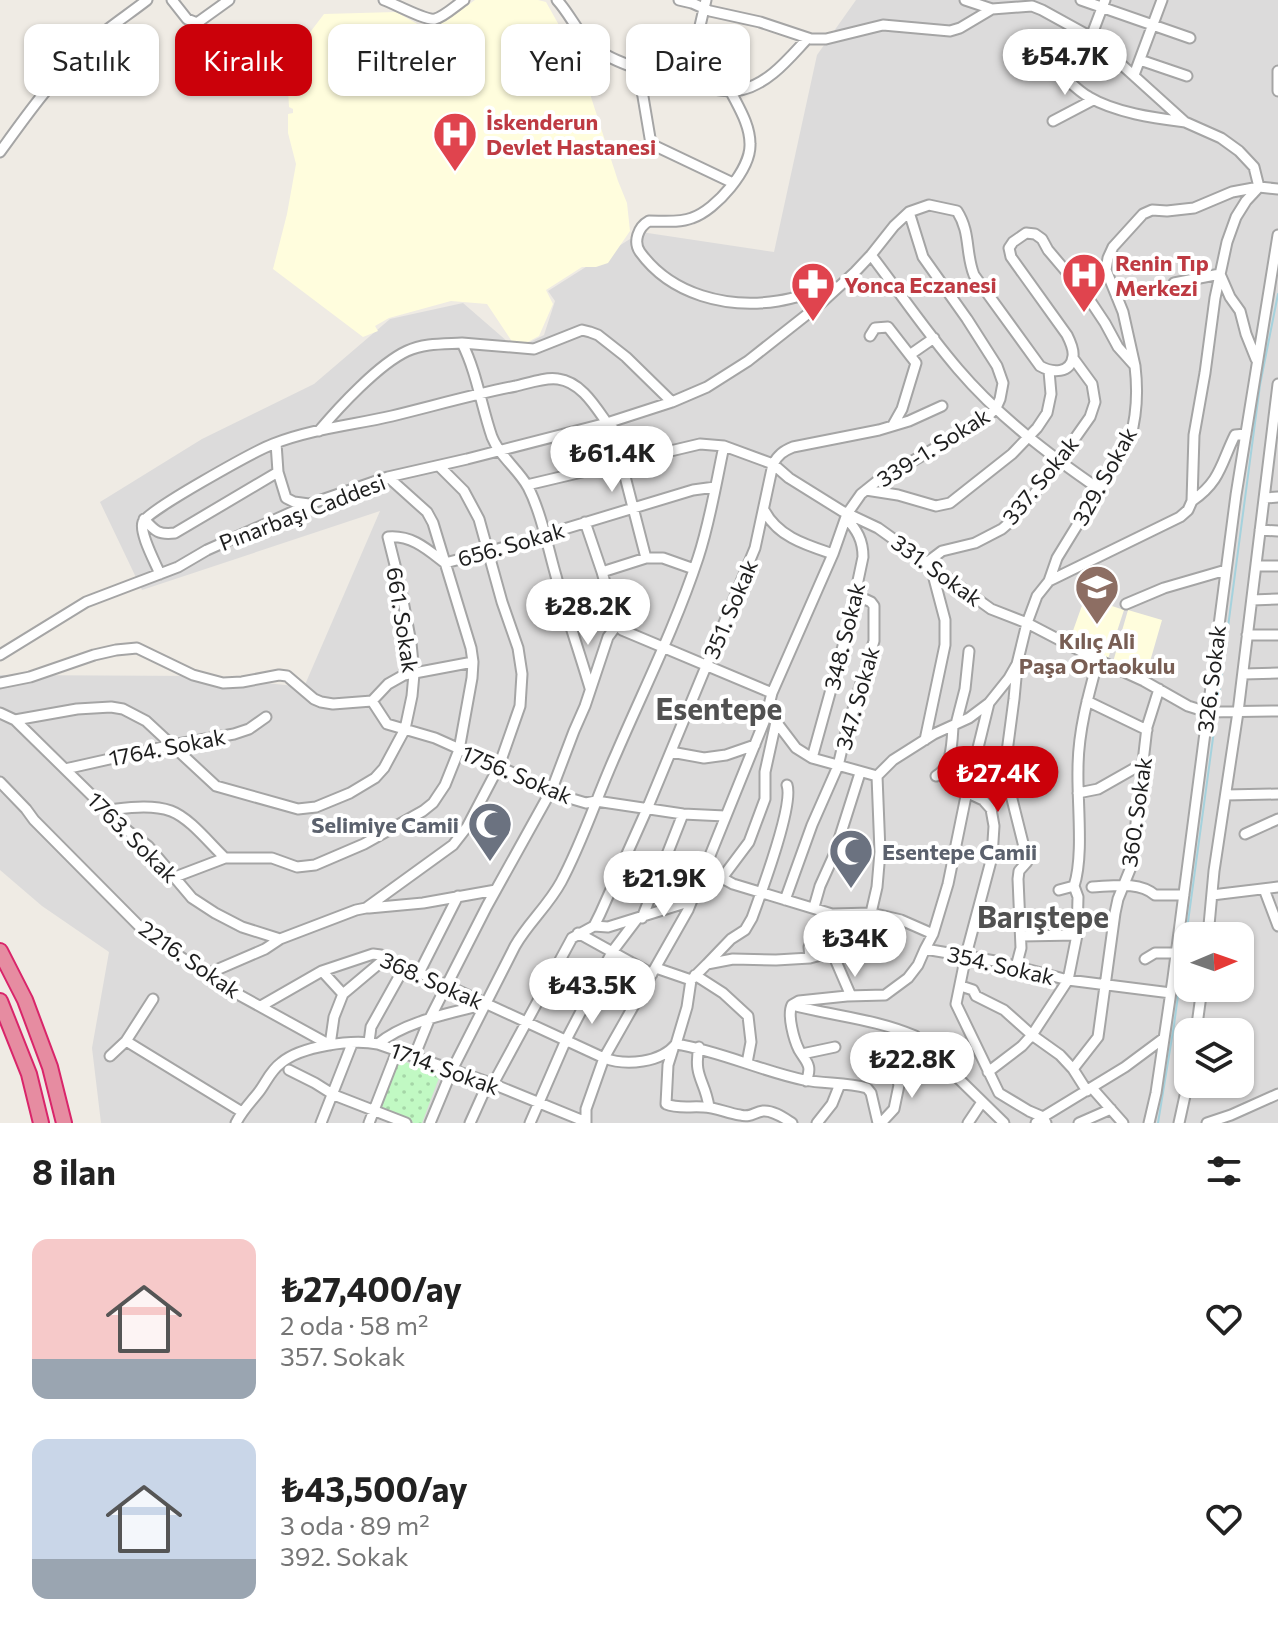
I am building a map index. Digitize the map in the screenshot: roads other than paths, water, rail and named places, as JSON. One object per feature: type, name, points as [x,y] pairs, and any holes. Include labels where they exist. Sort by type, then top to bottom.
[{"type":"highway","points":[[0,951],[25,1000],[50,1067],[64,1123]]},
{"type":"highway","points":[[1,1004],[29,1074],[41,1123]]},
{"type":"street","points":[[0,152],[32,106],[58,76],[92,42],[147,0]]},
{"type":"street","points":[[172,0],[187,19],[197,23],[229,0]]},
{"type":"street","points":[[384,0],[424,18],[434,19],[464,0]]},
{"type":"street","points":[[557,0],[587,41],[607,55],[626,62]]},
{"type":"street","points":[[679,0],[705,4],[808,38],[826,39],[883,25],[950,31],[960,28],[988,5]]},
{"type":"street","points":[[965,0],[988,5],[1044,5],[1091,37],[1185,122]]},
{"type":"street","points":[[1081,0],[1104,3],[1152,26],[1190,38]]},
{"type":"street","points":[[1134,75],[1162,0]]},
{"type":"street","points":[[1091,37],[1104,3]]},
{"type":"street","points":[[700,24],[705,4]]},
{"type":"street","points":[[750,86],[770,76],[808,38]]},
{"type":"street","points":[[1018,46],[1055,69],[1093,100],[1130,112],[1185,122],[1221,138],[1254,167],[1259,187],[1278,198]]},
{"type":"street","points":[[1031,71],[1038,60]]},
{"type":"street","points":[[1140,60],[1187,76]]},
{"type":"street","points":[[1278,71],[1278,91]]},
{"type":"street","points":[[643,96],[651,144],[733,183]]},
{"type":"street","points":[[733,96],[747,126],[751,146],[741,171],[726,193],[706,213],[688,220],[649,221],[644,224],[636,246],[667,280],[714,300],[734,303],[780,301],[837,287]]},
{"type":"street","points":[[1053,121],[1093,100]]},
{"type":"street","points":[[1049,581],[1180,517],[1188,510],[1192,501],[1194,435],[1227,242],[1236,217],[1259,187]]},
{"type":"street","points":[[1135,366],[1123,312],[1106,270],[1113,247],[1143,214],[1152,210],[1194,208],[1232,192],[1259,187],[1278,189]]},
{"type":"street","points":[[909,212],[929,205],[957,211],[966,225],[969,261],[974,275],[1040,366],[1049,371],[1061,371],[1073,358],[1073,349],[1067,335],[1011,257],[1009,248],[1026,233],[1042,239],[1093,305],[1118,347],[1135,366]]},
{"type":"street","name":"Pınarbaşı Caddesi","points":[[0,655],[86,602],[178,567],[207,550],[310,504],[388,477],[609,422],[707,387],[748,361],[819,305],[871,255],[909,212]]},
{"type":"street","name":"339-1. Sokak","points":[[586,1122],[586,1109],[604,1058],[688,910],[755,745],[772,693],[852,505],[866,490],[984,420],[996,408],[1003,383],[997,366],[923,257],[909,212]]},
{"type":"street","name":"326. Sokak","points":[[1180,922],[1226,570],[1278,235]]},
{"type":"street","points":[[871,255],[958,369],[1029,437],[1099,489]]},
{"type":"street","points":[[1174,283],[1220,274]]},
{"type":"street","points":[[1220,274],[1240,311],[1257,362]]},
{"type":"street","points":[[870,336],[875,328],[888,327],[916,363],[902,409],[893,425]]},
{"type":"street","points":[[319,431],[330,416],[387,362],[408,350],[431,344],[462,343],[534,349],[582,330],[598,335],[647,376],[672,402]]},
{"type":"street","points":[[911,354],[934,338]]},
{"type":"street","points":[[462,343],[471,361],[492,437],[499,451],[527,485],[590,688]]},
{"type":"street","name":"337. Sokak","points":[[928,565],[942,551],[975,543],[1002,529],[1019,514],[1090,417],[1095,402],[1092,384],[1073,358]]},
{"type":"street","name":"329. Sokak","points":[[1017,664],[1037,596],[1049,581],[1057,558],[1130,439],[1135,421],[1135,366]]},
{"type":"street","points":[[866,490],[936,506],[950,503],[1012,454],[1047,413],[1051,394],[1049,371]]},
{"type":"street","points":[[160,574],[144,536],[144,519],[238,461],[276,443],[319,431],[547,379],[560,379],[576,386],[609,422],[646,558]]},
{"type":"street","name":"326. Sokak","points":[[1209,922],[1260,530],[1274,461],[1278,387]]},
{"type":"street","points":[[773,464],[783,451],[793,447],[893,425],[942,406]]},
{"type":"street","points":[[1192,501],[1218,475],[1235,435],[1246,434]]},
{"type":"street","points":[[276,443],[278,472],[286,498],[310,504]]},
{"type":"street","points":[[430,1123],[452,1070],[525,930],[543,911],[560,883],[664,647],[699,555],[724,446],[700,444],[527,485]]},
{"type":"street","name":"331. Sokak","points":[[724,446],[773,464],[847,516],[878,528],[991,609],[1027,623],[1188,706],[1207,712]]},
{"type":"street","name":"351. Sokak","points":[[594,926],[647,809],[755,548],[773,464]]},
{"type":"street","points":[[366,908],[453,845],[467,827],[499,766],[520,706],[522,674],[518,648],[479,519],[464,491],[439,466]]},
{"type":"street","points":[[144,519],[155,531],[175,533],[278,472]]},
{"type":"street","points":[[175,877],[225,858],[272,858],[297,867],[315,865],[355,848],[423,811],[433,803],[449,776],[459,750],[472,678],[471,648],[433,523],[427,512],[388,477]]},
{"type":"street","name":"656. Sokak","points":[[445,563],[702,488],[715,487]]},
{"type":"street","points":[[1265,498],[1278,497]]},
{"type":"street","points":[[764,510],[771,524],[797,541],[833,554]]},
{"type":"street","name":"348. Sokak","points":[[812,758],[848,628],[863,557],[858,532],[847,516]]},
{"type":"street","points":[[585,522],[617,625],[622,630],[772,693]]},
{"type":"street","points":[[1260,530],[1278,531]]},
{"type":"street","name":"661. Sokak","points":[[172,745],[216,786],[298,809],[316,807],[339,798],[375,778],[384,768],[405,729],[414,674],[400,585],[388,537],[400,536],[418,542],[445,563]]},
{"type":"street","points":[[602,572],[646,558],[663,558],[694,569]]},
{"type":"street","points":[[925,740],[945,645],[945,620],[928,565]]},
{"type":"street","points":[[1256,566],[1278,566]]},
{"type":"street","points":[[1126,604],[1164,588],[1226,570]]},
{"type":"street","name":"347. Sokak","points":[[838,766],[874,641],[874,606],[854,594]]},
{"type":"street","points":[[1252,600],[1278,599]]},
{"type":"street","points":[[414,1057],[446,985],[552,789],[608,637],[617,625]]},
{"type":"street","points":[[1247,635],[1278,635]]},
{"type":"street","points":[[0,683],[30,677],[94,655],[137,648],[193,675],[223,683],[287,676],[314,699],[333,704],[372,701],[388,684],[404,675],[473,662]]},
{"type":"street","points":[[936,776],[942,773],[949,760],[954,725],[965,689],[969,651]]},
{"type":"street","points":[[988,1072],[1032,1035],[1068,980],[1077,935],[1078,897],[1074,886],[1078,868],[1078,766],[1087,701],[1098,660]]},
{"type":"street","points":[[707,964],[733,959],[810,958],[832,952],[857,939],[871,913],[877,887],[880,852],[877,776],[887,764],[969,718],[989,703],[1017,664]]},
{"type":"street","points":[[1016,967],[1021,948],[1018,879],[1019,871],[1027,862],[1005,767],[1017,664]]},
{"type":"street","points":[[1243,674],[1278,673]]},
{"type":"street","name":"360. Sokak","points":[[1073,1069],[1098,1037],[1115,913],[1131,867],[1147,730],[1159,689]]},
{"type":"street","name":"1756. Sokak","points":[[372,701],[387,724],[435,738],[586,803],[596,801],[683,814],[725,816]]},
{"type":"street","points":[[1087,701],[1147,730]]},
{"type":"street","points":[[933,934],[948,884],[989,703]]},
{"type":"street","points":[[15,720],[77,709],[123,709],[146,721],[172,745]]},
{"type":"street","points":[[768,709],[796,748],[812,758],[877,776]]},
{"type":"street","points":[[1207,712],[1278,711]]},
{"type":"street","name":"1763. Sokak","points":[[0,713],[15,720],[128,831],[148,846],[192,898],[242,927],[280,939]]},
{"type":"street","name":"1764. Sokak","points":[[65,769],[234,734],[249,729],[266,717]]},
{"type":"street","points":[[470,1123],[572,938],[594,926],[608,927],[682,904],[722,878],[749,842],[765,799],[765,772],[776,722]]},
{"type":"street","points":[[671,752],[704,758],[726,755],[755,745]]},
{"type":"street","points":[[1078,793],[1098,789],[1142,764]]},
{"type":"street","points":[[785,900],[812,825],[838,766]]},
{"type":"street","points":[[814,907],[860,773]]},
{"type":"street","name":"2216. Sokak","points":[[0,782],[149,936],[232,991],[330,1045]]},
{"type":"street","points":[[787,785],[789,792],[784,820],[752,918],[745,930],[731,939],[693,978],[668,1065],[666,1104],[671,1107],[709,1107],[742,1116],[754,1116],[761,1111],[778,1115],[792,1123]]},
{"type":"street","points":[[968,793],[983,800],[991,809],[994,826],[992,857],[956,1004],[999,1093],[1042,1121],[1164,1038]]},
{"type":"street","points":[[1226,795],[1278,794]]},
{"type":"street","points":[[107,810],[141,807],[171,812],[184,819],[225,858]]},
{"type":"street","points":[[530,1123],[566,1040],[612,952],[639,918],[683,814]]},
{"type":"street","points":[[1245,834],[1278,819]]},
{"type":"street","name":"354. Sokak","points":[[722,878],[832,914],[871,913],[901,920],[933,934],[925,949],[966,955],[1068,980],[1171,993]]},
{"type":"street","points":[[1092,887],[1125,885],[1151,891],[1155,895],[1184,895]]},
{"type":"street","points":[[1059,890],[1074,886]]},
{"type":"street","points":[[1212,895],[1278,887]]},
{"type":"street","points":[[1264,889],[1278,926]]},
{"type":"street","points":[[207,974],[265,949],[280,939],[356,910],[423,903],[496,890]]},
{"type":"street","points":[[419,973],[458,896]]},
{"type":"street","points":[[810,958],[809,947],[832,914]]},
{"type":"street","points":[[578,933],[654,971],[693,978],[723,993],[748,1016],[751,1042],[747,1063]]},
{"type":"street","points":[[1021,936],[1077,935]]},
{"type":"street","points":[[806,1081],[809,1074],[807,1061],[798,1048],[789,1011],[792,1005],[799,1001],[885,995],[908,978],[925,949]]},
{"type":"street","points":[[832,952],[851,996]]},
{"type":"street","points":[[1145,959],[1155,953],[1174,953]]},
{"type":"street","name":"368. Sokak","points":[[261,1006],[322,971],[373,954],[387,957],[604,1058]]},
{"type":"street","points":[[330,1045],[334,1017],[343,994],[387,957]]},
{"type":"street","points":[[405,966],[371,1027],[373,1043],[429,1020],[486,1004]]},
{"type":"street","name":"326. Sokak","points":[[1149,1123],[1174,969]]},
{"type":"street","points":[[322,971],[343,994]]},
{"type":"street","points":[[961,986],[1004,1010],[1060,1055],[1123,1123]]},
{"type":"street","points":[[110,1056],[126,1041],[153,999]]},
{"type":"street","points":[[792,1005],[867,1020],[915,1036],[1004,1123]]},
{"type":"street","points":[[126,1041],[242,1112]]},
{"type":"street","name":"1714. Sokak","points":[[236,1123],[280,1063],[296,1054],[330,1045],[373,1043],[490,1083],[586,1122]]},
{"type":"street","points":[[321,1123],[352,1044]]},
{"type":"street","points":[[604,1058],[645,1061],[675,1046],[699,1047],[806,1081],[867,1088],[880,1123],[894,1109],[899,1085],[893,1062]]},
{"type":"street","points":[[699,1047],[697,1072],[707,1092],[709,1107]]},
{"type":"street","points":[[802,1054],[835,1047]]},
{"type":"street","points":[[369,1123],[397,1051]]},
{"type":"street","points":[[289,1070],[334,1095],[406,1123]]},
{"type":"street","points":[[817,1123],[832,1104],[840,1084]]},
{"type":"street","points":[[1207,1123],[1278,1094]]},
{"type":"street","points":[[1179,1123],[1184,1098]]},
{"type":"street","points":[[968,1123],[982,1102]]},
{"type":"street","points":[[1079,1123],[1111,1109]]},
{"type":"waterway","points":[[1217,710],[1260,385],[1278,294]]},
{"type":"waterway","points":[[1158,1123],[1216,716]]},
{"type":"place","name":"İskenderun Devlet Hastanesi","points":[[455,173]]},
{"type":"place","name":"Renin Tıp Merkezi","points":[[1084,314]]},
{"type":"place","name":"Yonca Eczanesi","points":[[813,323]]},
{"type":"place","name":"Kılıç Ali Paşa Ortaokulu","points":[[1097,626]]},
{"type":"place","name":"Selimiye Camii","points":[[490,863]]},
{"type":"place","name":"Esentepe Camii","points":[[851,890]]},
{"type":"district","name":"Esentepe","points":[[719,707]]},
{"type":"district","name":"Barıştepe","points":[[1043,915]]}]
